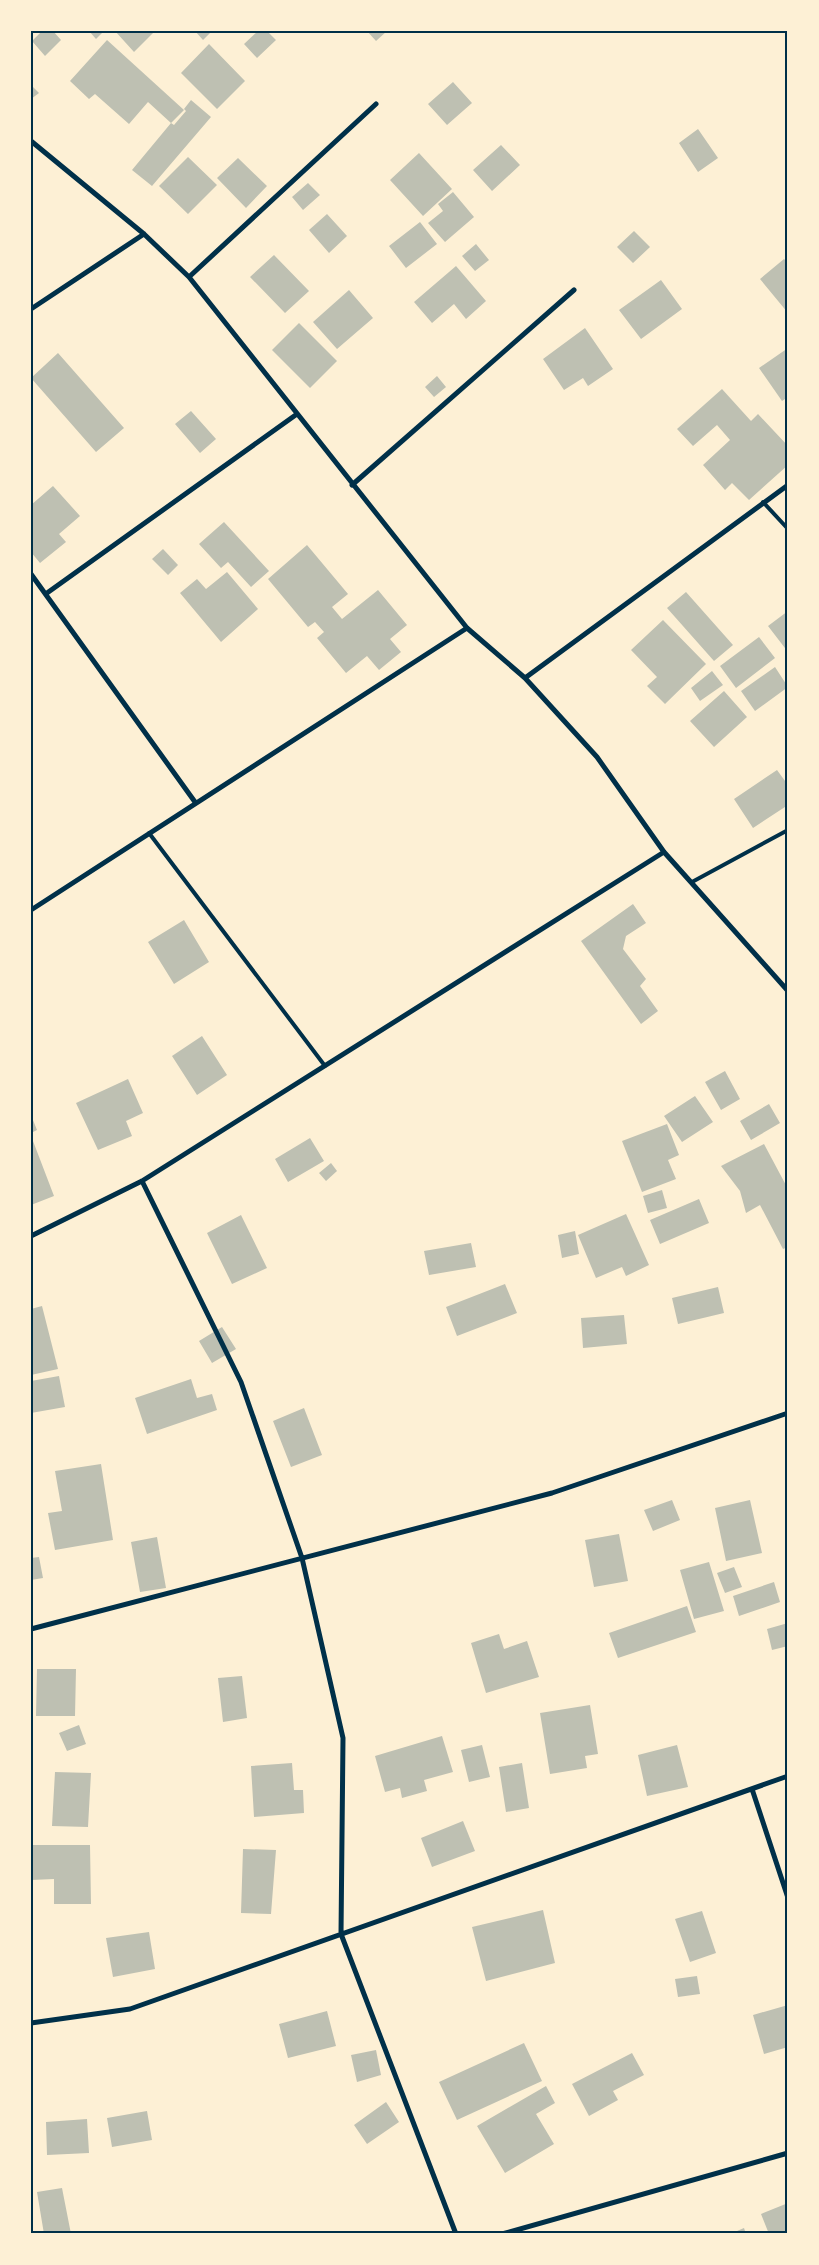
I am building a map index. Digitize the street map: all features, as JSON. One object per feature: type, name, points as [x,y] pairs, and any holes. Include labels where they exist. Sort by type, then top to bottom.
[{"type":"street","points":[[189,277],[376,104]]},
{"type":"street","points":[[31,142],[144,234],[189,277],[467,628],[525,678],[597,757],[664,852],[788,991]]},
{"type":"street","points":[[31,309],[144,234]]},
{"type":"street","points":[[352,485],[574,290]]},
{"type":"street","points":[[47,594],[297,414]]},
{"type":"street","points":[[525,678],[788,485]]},
{"type":"street","points":[[31,574],[195,802]]},
{"type":"street","points":[[31,910],[195,802],[467,628]]},
{"type":"street","points":[[31,1236],[142,1181],[664,852]]},
{"type":"street","points":[[142,1181],[241,1382],[302,1558],[343,1738],[341,1934],[456,2234]]},
{"type":"street","points":[[31,1629],[552,1493],[788,1413]]},
{"type":"street","points":[[31,2023],[130,2009],[788,1776]]},
{"type":"street","points":[[752,1789],[788,1898]]},
{"type":"street","points":[[502,2234],[788,2153]]},
{"type":"lane","points":[[763,502],[788,529]]},
{"type":"lane","points":[[692,882],[788,830]]},
{"type":"lane","points":[[149,833],[324,1066]]},
{"type":"building","points":[[42,31],[53,31],[61,40],[45,56],[32,41]]},
{"type":"building","points":[[89,31],[104,31],[96,39]]},
{"type":"building","points":[[115,31],[155,31],[134,52]]},
{"type":"building","points":[[195,31],[212,31],[203,40]]},
{"type":"building","points":[[258,31],[267,31],[276,40],[257,58],[244,44]]},
{"type":"building","points":[[367,31],[387,31],[376,41]]},
{"type":"building","points":[[107,40],[184,110],[171,123],[148,102],[129,124],[95,94],[89,99],[70,81]]},
{"type":"building","points":[[209,44],[245,81],[217,109],[181,73]]},
{"type":"building","points":[[453,82],[472,103],[447,125],[428,104]]},
{"type":"building","points":[[31,85],[39,93],[31,99]]},
{"type":"building","points":[[191,100],[211,117],[152,186],[132,170],[171,123],[174,125],[186,111],[184,109]]},
{"type":"building","points":[[698,129],[718,158],[698,172],[679,143]]},
{"type":"building","points":[[501,145],[520,165],[492,191],[473,170]]},
{"type":"building","points":[[419,153],[452,189],[423,216],[390,180]]},
{"type":"building","points":[[188,157],[217,185],[188,214],[159,186]]},
{"type":"building","points":[[238,158],[267,186],[246,208],[217,178]]},
{"type":"building","points":[[308,183],[320,195],[303,210],[292,197]]},
{"type":"building","points":[[453,192],[474,217],[445,242],[428,223],[443,211],[438,204]]},
{"type":"building","points":[[327,214],[347,236],[329,253],[309,230]]},
{"type":"building","points":[[420,222],[437,244],[406,268],[389,246]]},
{"type":"building","points":[[634,231],[650,247],[633,263],[617,247]]},
{"type":"building","points":[[476,244],[489,260],[475,271],[462,256]]},
{"type":"building","points":[[274,255],[309,291],[285,313],[250,277]]},
{"type":"building","points":[[784,259],[788,263],[788,313],[760,279]]},
{"type":"building","points":[[456,266],[486,301],[466,319],[454,304],[432,323],[414,302]]},
{"type":"building","points":[[661,280],[682,309],[641,339],[619,310]]},
{"type":"building","points":[[349,290],[373,318],[337,349],[313,322]]},
{"type":"building","points":[[299,323],[337,361],[310,388],[272,350]]},
{"type":"building","points":[[585,328],[613,369],[588,386],[583,378],[564,390],[543,359]]},
{"type":"building","points":[[788,348],[788,397],[782,401],[759,368]]},
{"type":"building","points":[[58,353],[124,428],[96,452],[31,378]]},
{"type":"building","points":[[437,376],[446,387],[434,397],[425,387]]},
{"type":"building","points":[[722,389],[751,421],[758,414],[788,446],[788,465],[749,500],[732,483],[725,490],[703,465],[730,440],[717,425],[693,446],[677,429]]},
{"type":"building","points":[[191,411],[216,439],[200,453],[175,424]]},
{"type":"building","points":[[53,486],[80,516],[59,534],[66,542],[40,563],[31,552],[31,505]]},
{"type":"building","points":[[224,522],[269,571],[251,587],[228,562],[221,568],[199,544]]},
{"type":"building","points":[[307,545],[348,594],[332,607],[342,619],[378,590],[407,625],[390,639],[401,652],[379,670],[367,656],[346,673],[317,638],[324,632],[315,622],[308,627],[268,579]]},
{"type":"building","points":[[163,549],[178,565],[168,575],[152,559]]},
{"type":"building","points":[[227,572],[258,609],[221,642],[180,593],[197,579],[206,589]]},
{"type":"building","points":[[686,592],[733,645],[714,661],[667,608]]},
{"type":"building","points":[[788,611],[788,652],[768,626]]},
{"type":"building","points":[[663,620],[706,664],[665,704],[647,686],[657,677],[631,650]]},
{"type":"building","points":[[759,637],[775,658],[736,688],[720,666]]},
{"type":"building","points":[[775,667],[788,687],[755,711],[741,691]]},
{"type":"building","points":[[712,671],[723,685],[700,701],[691,688]]},
{"type":"building","points":[[724,691],[747,717],[714,747],[690,721]]},
{"type":"building","points":[[777,770],[788,785],[788,805],[753,828],[734,799]]},
{"type":"building","points":[[633,904],[646,923],[626,936],[623,949],[646,979],[640,986],[658,1011],[641,1024],[581,941]]},
{"type":"building","points":[[184,920],[209,962],[174,984],[148,942]]},
{"type":"building","points":[[202,1036],[227,1075],[197,1095],[172,1056]]},
{"type":"building","points":[[725,1071],[740,1099],[721,1110],[705,1082]]},
{"type":"building","points":[[128,1079],[143,1113],[126,1121],[132,1136],[98,1150],[76,1103]]},
{"type":"building","points":[[695,1096],[713,1122],[682,1142],[664,1116]]},
{"type":"building","points":[[769,1104],[780,1123],[751,1140],[740,1121]]},
{"type":"building","points":[[31,1115],[37,1130],[31,1133]]},
{"type":"building","points":[[667,1124],[679,1155],[668,1160],[676,1179],[642,1192],[622,1141]]},
{"type":"building","points":[[310,1138],[324,1161],[288,1182],[275,1159]]},
{"type":"building","points":[[33,1141],[54,1196],[31,1205],[31,1142]]},
{"type":"building","points":[[764,1144],[788,1189],[788,1247],[783,1249],[760,1205],[746,1213],[740,1191],[721,1166]]},
{"type":"building","points":[[331,1163],[337,1171],[326,1181],[319,1173]]},
{"type":"building","points":[[662,1190],[667,1208],[648,1213],[643,1196]]},
{"type":"building","points":[[699,1199],[709,1223],[660,1244],[650,1220]]},
{"type":"building","points":[[626,1214],[649,1265],[626,1276],[622,1267],[596,1278],[578,1235]]},
{"type":"building","points":[[241,1215],[267,1268],[232,1284],[207,1233]]},
{"type":"building","points":[[575,1231],[579,1254],[562,1258],[558,1235]]},
{"type":"building","points":[[471,1243],[476,1267],[429,1275],[424,1251]]},
{"type":"building","points":[[505,1284],[517,1313],[457,1336],[446,1307]]},
{"type":"building","points":[[718,1287],[724,1313],[678,1324],[672,1298]]},
{"type":"building","points":[[42,1306],[58,1369],[31,1375],[31,1309]]},
{"type":"building","points":[[624,1315],[627,1344],[583,1348],[581,1318]]},
{"type":"building","points":[[222,1327],[236,1349],[212,1363],[199,1341]]},
{"type":"building","points":[[59,1376],[65,1407],[31,1413],[31,1381]]},
{"type":"building","points":[[191,1379],[197,1398],[212,1394],[217,1410],[147,1434],[135,1398]]},
{"type":"building","points":[[304,1408],[322,1455],[291,1467],[273,1421]]},
{"type":"building","points":[[101,1464],[113,1540],[55,1550],[48,1513],[62,1511],[55,1471]]},
{"type":"building","points":[[672,1500],[680,1520],[653,1531],[644,1510]]},
{"type":"building","points":[[750,1500],[762,1553],[726,1561],[715,1508]]},
{"type":"building","points":[[619,1534],[628,1581],[594,1587],[585,1540]]},
{"type":"building","points":[[157,1537],[166,1588],[140,1592],[131,1542]]},
{"type":"building","points":[[39,1557],[43,1578],[31,1580],[31,1558]]},
{"type":"building","points":[[709,1562],[724,1611],[694,1619],[680,1570]]},
{"type":"building","points":[[734,1567],[742,1587],[725,1593],[717,1573]]},
{"type":"building","points":[[774,1582],[780,1602],[739,1616],[733,1596]]},
{"type":"building","points":[[687,1606],[696,1632],[618,1658],[609,1633]]},
{"type":"building","points":[[788,1623],[788,1646],[772,1650],[767,1629]]},
{"type":"building","points":[[499,1634],[504,1649],[527,1641],[539,1677],[486,1693],[471,1643]]},
{"type":"building","points":[[37,1669],[76,1669],[75,1716],[36,1716]]},
{"type":"building","points":[[242,1676],[247,1718],[223,1722],[218,1678]]},
{"type":"building","points":[[590,1705],[598,1754],[585,1756],[587,1768],[550,1774],[540,1713]]},
{"type":"building","points":[[79,1725],[86,1744],[67,1751],[59,1733]]},
{"type":"building","points":[[442,1736],[453,1772],[424,1780],[427,1791],[402,1798],[400,1788],[385,1792],[375,1756]]},
{"type":"building","points":[[482,1745],[490,1777],[469,1782],[461,1750]]},
{"type":"building","points":[[677,1745],[688,1787],[647,1796],[638,1755]]},
{"type":"building","points":[[292,1763],[294,1790],[303,1790],[304,1813],[254,1817],[251,1766]]},
{"type":"building","points":[[522,1763],[529,1808],[506,1812],[499,1767]]},
{"type":"building","points":[[55,1772],[91,1773],[88,1827],[52,1826]]},
{"type":"building","points":[[463,1821],[475,1851],[432,1867],[421,1838]]},
{"type":"building","points":[[31,1845],[90,1845],[91,1904],[54,1904],[54,1879],[31,1880]]},
{"type":"building","points":[[243,1849],[276,1850],[271,1914],[241,1913]]},
{"type":"building","points":[[543,1910],[555,1963],[486,1981],[472,1927]]},
{"type":"building","points":[[702,1911],[716,1953],[690,1962],[675,1919]]},
{"type":"building","points":[[149,1932],[155,1969],[113,1977],[106,1938]]},
{"type":"building","points":[[697,1976],[700,1994],[678,1997],[675,1979]]},
{"type":"building","points":[[788,2005],[788,2047],[764,2054],[753,2015]]},
{"type":"building","points":[[327,2011],[336,2046],[288,2058],[279,2024]]},
{"type":"building","points":[[524,2043],[542,2081],[457,2120],[439,2082]]},
{"type":"building","points":[[376,2050],[381,2075],[357,2082],[351,2055]]},
{"type":"building","points":[[632,2053],[644,2075],[613,2091],[618,2100],[589,2116],[572,2084]]},
{"type":"building","points":[[546,2086],[555,2103],[536,2114],[554,2144],[505,2173],[477,2126]]},
{"type":"building","points":[[386,2102],[399,2122],[367,2144],[354,2125]]},
{"type":"building","points":[[147,2111],[152,2140],[112,2147],[107,2118]]},
{"type":"building","points":[[87,2119],[89,2153],[47,2155],[46,2122]]},
{"type":"building","points":[[62,2188],[71,2234],[44,2234],[37,2192]]},
{"type":"building","points":[[788,2203],[788,2234],[769,2234],[761,2214]]},
{"type":"building","points":[[744,2228],[746,2234],[730,2234]]}]
